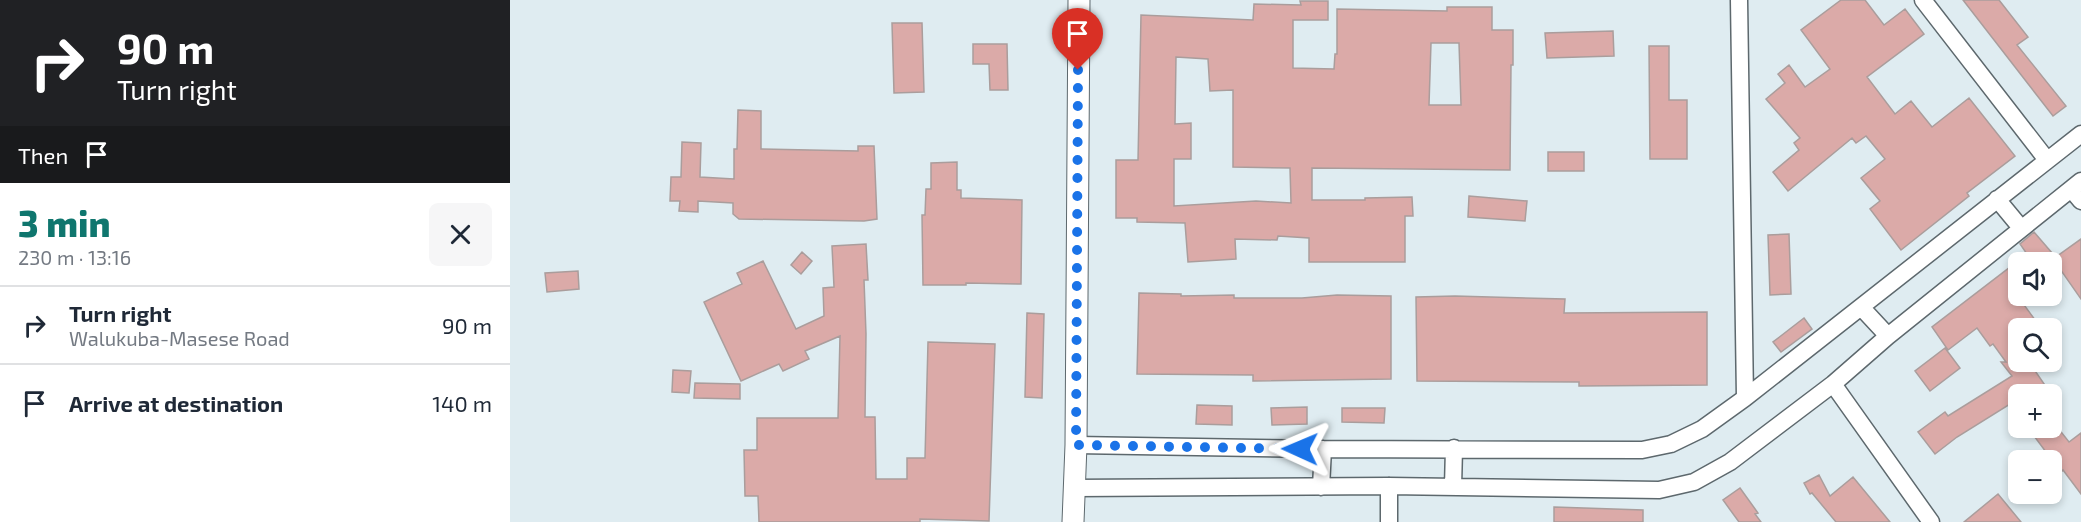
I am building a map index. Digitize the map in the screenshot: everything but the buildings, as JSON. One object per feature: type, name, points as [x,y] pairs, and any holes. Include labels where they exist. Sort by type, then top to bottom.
[{"type":"street","points":[[1073,522],[1076,445],[1079,0]]},
{"type":"street","points":[[1738,0],[1745,398]]},
{"type":"street","points":[[1923,0],[2047,160]]},
{"type":"street","points":[[1076,445],[1323,449],[1642,450],[1671,444],[1702,429],[1745,398],[2081,134]]},
{"type":"street","points":[[1074,488],[1389,486],[1659,490],[1694,482],[1730,462],[1833,384],[1888,336],[2021,228],[2078,191]]},
{"type":"street","points":[[1997,199],[2021,228]]},
{"type":"street","points":[[1861,307],[1888,336]]},
{"type":"street","points":[[1833,384],[1931,522]]},
{"type":"street","points":[[1453,487],[1454,448]]},
{"type":"street","points":[[1321,487],[1323,449]]},
{"type":"street","points":[[1389,486],[1389,522]]},
{"type":"route","points":[[1078,70],[1076,445],[1300,449]]}]
